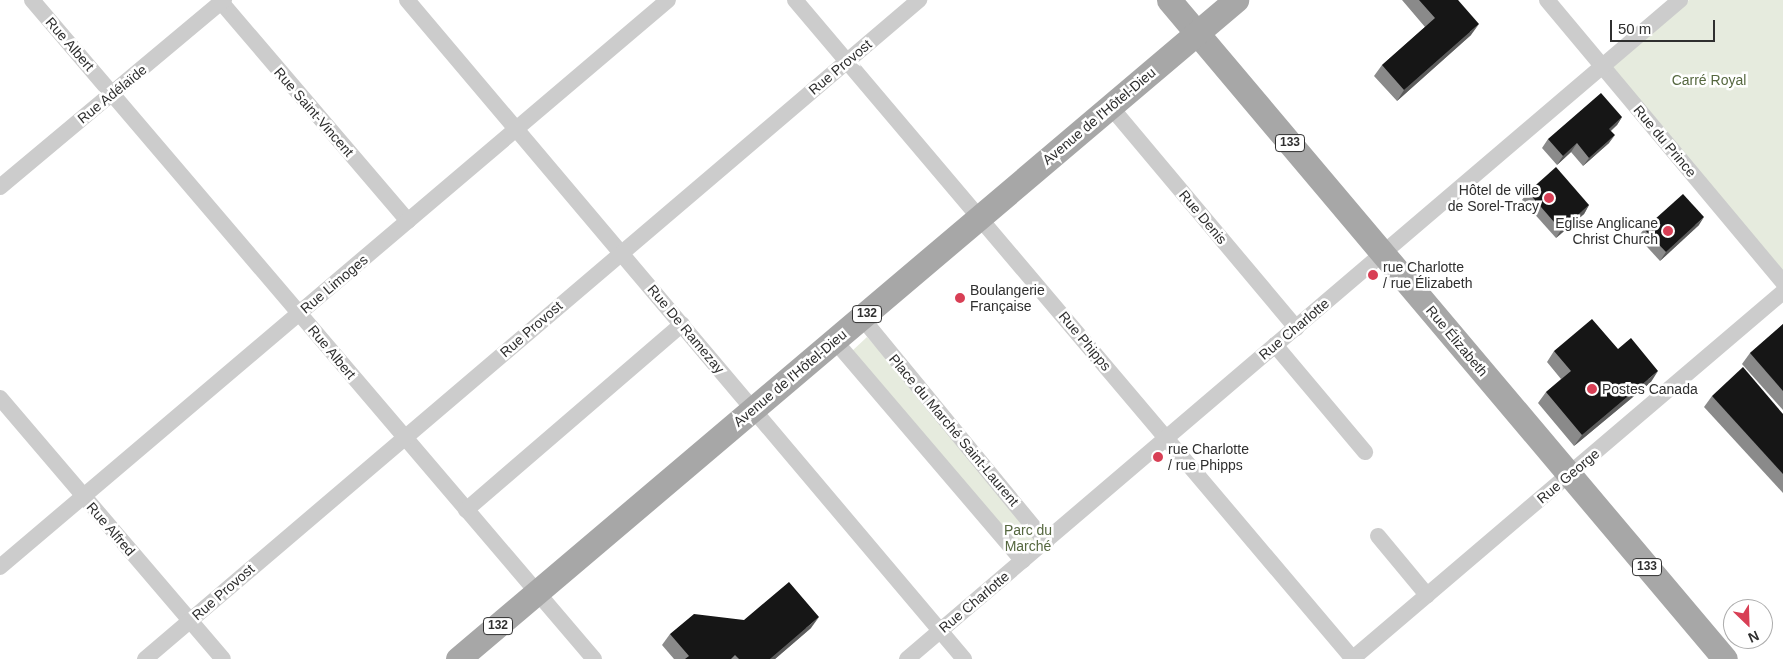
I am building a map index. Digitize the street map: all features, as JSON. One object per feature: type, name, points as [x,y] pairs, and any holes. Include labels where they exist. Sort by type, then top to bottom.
[{"type":"main road","name":"Rue Élizabeth","points":[[1169,0],[1725,659]]},
{"type":"main road","name":"Avenue de l'Hôtel-Dieu","points":[[458,659],[1236,0]]},
{"type":"street","name":"Rue Albert","points":[[32,0],[594,659]]},
{"type":"street","name":"Rue De Ramezay","points":[[407,0],[964,659]]},
{"type":"street","name":"Rue Limoges","points":[[0,567],[668,0]]},
{"type":"street","name":"Rue Phipps","points":[[796,0],[1353,659]]},
{"type":"street","name":"Rue Provost","points":[[144,659],[919,0]]},
{"type":"street","name":"Rue du Prince","points":[[1546,0],[1783,282]]},
{"type":"street","name":"Rue Charlotte","points":[[908,659],[1680,0]]},
{"type":"street","name":"Rue Adélaïde","points":[[0,187],[222,1]]},
{"type":"street","name":"Rue Saint-Vincent","points":[[222,1],[408,221]]},
{"type":"street","name":"Rue Denis","points":[[1110,106],[1296,328]]},
{"type":"street","name":"Rue George","points":[[1353,659],[1783,292]]},
{"type":"street","name":"Place du Marché Saint-Laurent","points":[[862,318],[1046,542]]},
{"type":"street","points":[[466,510],[682,324]]},
{"type":"street","points":[[835,341],[1023,561]]},
{"type":"street","points":[[1275,345],[1366,452]]},
{"type":"street","name":"Rue Alfred","points":[[0,398],[223,659]]},
{"type":"street","points":[[1378,536],[1426,595]]},
{"type":"green space","name":"Carré Royal","points":[[1689,0],[1783,0],[1783,281],[1605,70]]},
{"type":"green space","name":"Parc du Marché","points":[[867,337],[1053,541],[1028,562],[851,352]]},
{"type":"building","points":[[1419,0],[1458,0],[1479,24],[1404,90],[1382,65],[1435,18]]},
{"type":"building","points":[[1601,93],[1622,117],[1609,129],[1615,135],[1589,158],[1577,143],[1563,156],[1548,139]]},
{"type":"building","points":[[1556,167],[1589,205],[1561,230],[1528,192]]},
{"type":"building","name":"Eglise Anglicane Christ Church","points":[[1683,194],[1704,217],[1666,252],[1644,229]]},
{"type":"building","points":[[1592,319],[1618,349],[1631,338],[1658,371],[1582,435],[1546,392],[1571,371],[1554,351]]},
{"type":"building","points":[[1783,324],[1783,391],[1750,353]]},
{"type":"building","points":[[1743,367],[1783,414],[1783,474],[1712,396]]},
{"type":"building","points":[[789,582],[819,617],[770,659],[739,659],[735,655],[731,659],[685,659],[689,656],[670,634],[694,614],[744,620]]},
{"type":"place","name":"Hôtel de ville de Sorel-Tracy","points":[[1549,198]]},
{"type":"place","name":"Eglise Anglicane Christ Church","points":[[1668,231]]},
{"type":"place","name":"rue Charlotte / rue Élizabeth","points":[[1373,275]]},
{"type":"place","name":"Boulangerie Française","points":[[960,298]]},
{"type":"place","name":"Postes Canada","points":[[1592,389]]},
{"type":"place","name":"rue Charlotte / rue Phipps","points":[[1158,457]]}]
